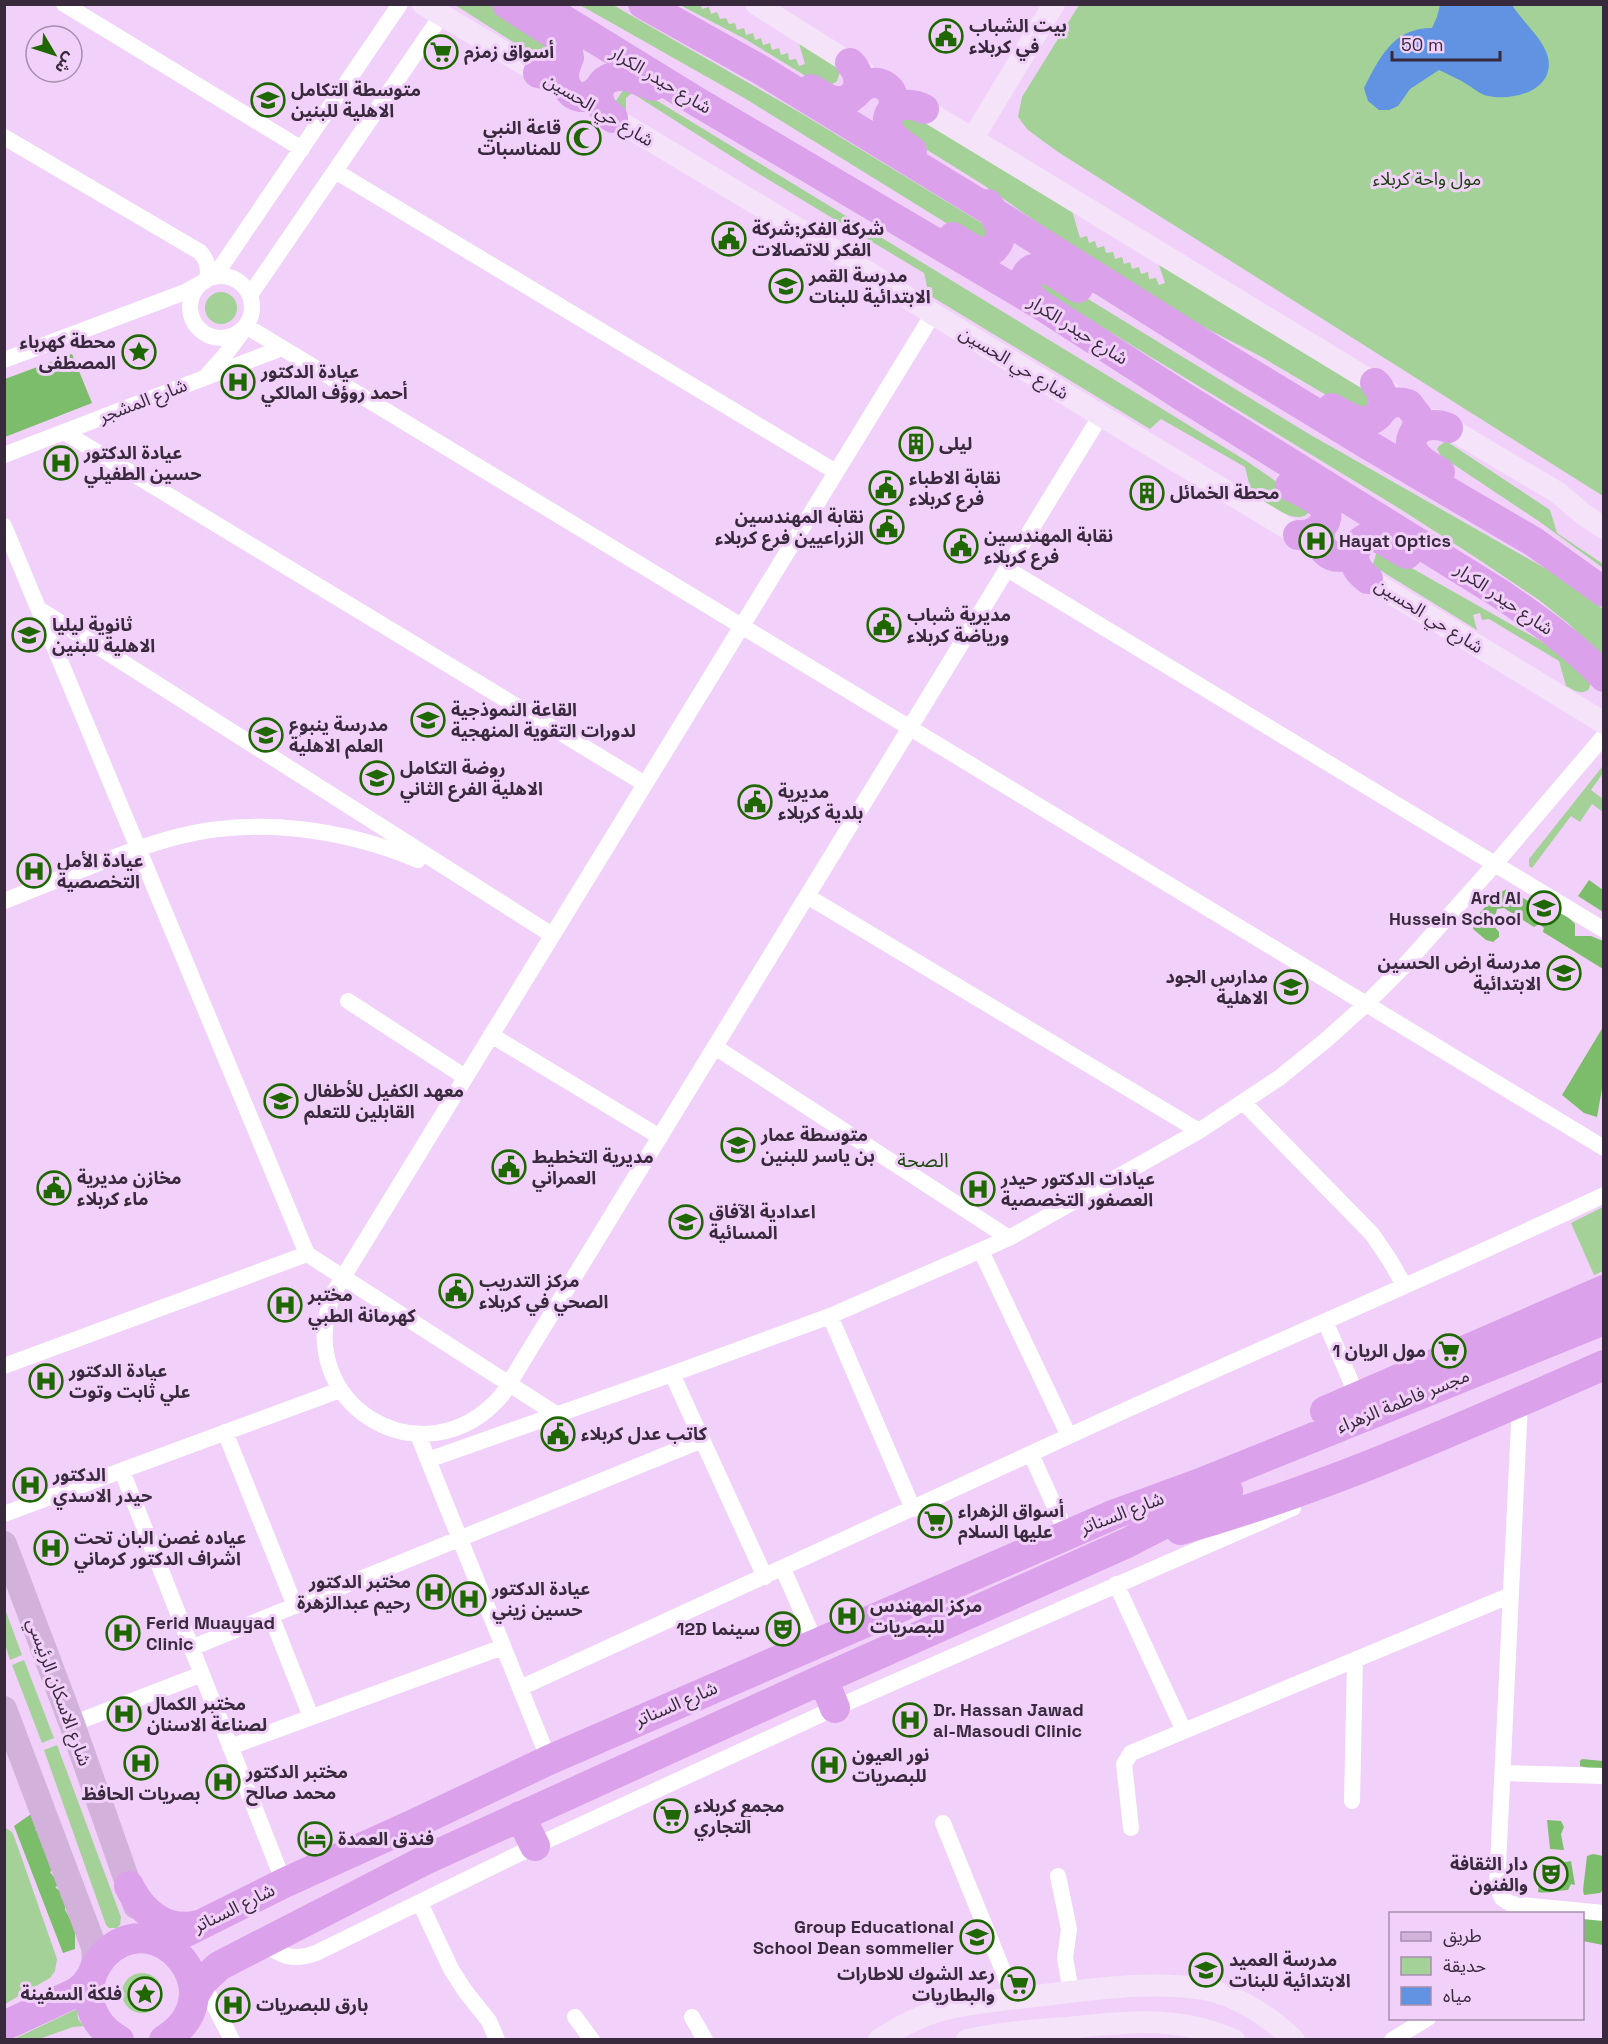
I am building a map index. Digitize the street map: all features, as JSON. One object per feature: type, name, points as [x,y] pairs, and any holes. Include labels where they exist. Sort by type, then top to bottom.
[{"type":"highway","points":[[507,4],[563,40],[569,51],[563,74],[565,85],[586,90],[598,99],[600,106],[613,118]]},
{"type":"highway","name":"شارع حيدر الكرار","points":[[538,4],[694,100],[1036,302],[1468,574],[1542,623],[1604,677]]},
{"type":"highway","points":[[642,4],[761,70],[1227,359],[1534,542],[1604,592]]},
{"type":"highway","points":[[538,73],[555,75],[567,63]]},
{"type":"highway","points":[[850,63],[859,78],[855,94]]},
{"type":"highway","points":[[761,70],[790,77],[833,101],[845,100],[867,83],[883,84],[891,92],[894,103],[887,127],[892,136],[980,194],[993,212],[999,226],[999,240],[992,250],[981,252],[886,200],[812,170]]},
{"type":"highway","points":[[586,90],[612,78],[625,76],[694,100]]},
{"type":"highway","points":[[891,113],[900,105],[907,104],[924,109]]},
{"type":"highway","points":[[1036,302],[1029,294],[1024,281],[1030,269],[1043,267],[1190,354],[1206,359],[1227,359]]},
{"type":"highway","points":[[1375,383],[1384,397],[1379,414]]},
{"type":"highway","points":[[1182,396],[1220,435],[1248,458],[1321,504],[1325,512],[1311,529],[1319,534],[1319,540],[1328,554],[1344,556],[1368,538],[1376,538],[1417,559],[1468,574]]},
{"type":"highway","points":[[1288,396],[1311,399],[1358,420],[1370,420],[1392,402],[1408,404],[1418,417],[1413,452],[1422,461],[1505,515],[1534,542]]},
{"type":"highway","points":[[1416,432],[1432,423],[1448,428]]},
{"type":"highway","points":[[1357,548],[1354,559],[1356,566],[1368,579]]},
{"type":"highway","points":[[1115,1514],[1198,1467],[1604,1288]]},
{"type":"highway","points":[[1573,1303],[1590,1302],[1604,1307]]},
{"type":"highway","name":"مجسر فاطمة الزهراء","points":[[1206,1491],[1604,1320]]},
{"type":"highway","points":[[1127,1543],[1262,1504],[1374,1463],[1520,1402],[1603,1358]]},
{"type":"highway","name":"مجسر فاطمة الزهراء","points":[[1206,1491],[1361,1435],[1603,1358]]},
{"type":"highway","name":"شارع السناتر","points":[[154,1941],[168,1941],[284,1883],[549,1760],[1067,1534],[1115,1514],[1206,1491]]},
{"type":"highway","name":"شارع السناتر","points":[[198,1989],[219,1966],[378,1882],[823,1678],[1127,1543],[1206,1491]]},
{"type":"highway","points":[[823,1678],[835,1708]]},
{"type":"highway","points":[[520,1816],[535,1846]]},
{"type":"highway","points":[[414,1824],[407,1830],[404,1837],[405,1850],[415,1858],[427,1859]]},
{"type":"highway","points":[[362,1848],[376,1848],[386,1858],[387,1872],[378,1882]]},
{"type":"highway","points":[[129,1886],[143,1908],[160,1921],[181,1928],[204,1924]]},
{"type":"highway","points":[[4,2026],[88,1972],[109,1951],[122,1943],[137,1940],[154,1941],[167,1946],[185,1962],[198,1989],[191,2011],[176,2035]]},
{"type":"highway","points":[[88,1972],[91,2008],[98,2023],[119,2040]]},
{"type":"main road","points":[[756,4],[1408,404],[1557,492],[1604,528]]},
{"type":"main road","points":[[973,138],[1054,4]]},
{"type":"main road","name":"شارع حي الحسين","points":[[432,10],[538,73],[586,90]]},
{"type":"main road","name":"شارع حي الحسين","points":[[613,118],[835,251],[933,314],[1101,415],[1311,529]]},
{"type":"main road","points":[[1557,492],[1576,498],[1604,513]]},
{"type":"main road","name":"شارع حي الحسين","points":[[1328,554],[1604,723]]},
{"type":"main road","name":"شارع الاسكان الرئيسي","points":[[4,1544],[72,1724],[146,1933],[154,1941]]},
{"type":"main road","points":[[4,1709],[88,1972]]},
{"type":"main road","points":[[879,2040],[919,2018],[949,2008],[1014,1998],[1129,1986],[1204,1989],[1224,1995],[1279,2026],[1294,2040]]},
{"type":"main road","points":[[967,2040],[994,2034],[1080,2033],[1147,2021],[1210,2030],[1233,2040]]},
{"type":"street","points":[[64,4],[302,149]]},
{"type":"street","points":[[245,327],[228,338],[218,339],[201,331],[194,323],[191,314],[192,296],[209,279],[302,149],[400,4]]},
{"type":"street","points":[[250,295],[335,171],[432,10]]},
{"type":"street","points":[[4,137],[200,252],[206,258],[209,279]]},
{"type":"street","points":[[335,171],[836,472]]},
{"type":"street","points":[[4,360],[185,292],[209,279],[231,277],[246,287],[250,295],[252,311],[245,327],[225,355],[203,378]]},
{"type":"street","points":[[933,314],[343,1277],[326,1315],[324,1339],[328,1362],[340,1390],[356,1409],[372,1420],[389,1429],[418,1435],[447,1431],[473,1420],[496,1402],[1101,415]]},
{"type":"street","points":[[245,327],[1604,1148]]},
{"type":"street","name":"شارع المشجر","points":[[4,455],[282,348]]},
{"type":"street","points":[[64,432],[645,784]]},
{"type":"street","points":[[4,526],[308,1254],[556,1414]]},
{"type":"street","points":[[1007,569],[1604,930]]},
{"type":"street","points":[[39,609],[552,935]]},
{"type":"street","points":[[428,1460],[830,1316],[1010,1238],[1199,1131],[1244,1102],[1318,1047],[1365,1005],[1404,966],[1495,864],[1604,736]]},
{"type":"street","points":[[4,902],[139,848],[178,836],[214,830],[259,827],[310,830],[369,842],[397,851],[466,881]]},
{"type":"street","points":[[807,896],[1199,1131]]},
{"type":"street","points":[[348,1002],[465,1077]]},
{"type":"street","points":[[491,1035],[660,1137]]},
{"type":"street","points":[[715,1047],[1010,1238]]},
{"type":"street","points":[[1244,1102],[1372,1234],[1404,1286]]},
{"type":"street","points":[[520,1688],[1069,1436],[1522,1234],[1604,1195]]},
{"type":"street","points":[[981,1251],[1069,1436]]},
{"type":"street","points":[[4,1366],[308,1254]]},
{"type":"street","points":[[830,1316],[914,1509]]},
{"type":"street","points":[[1325,1321],[1357,1396]]},
{"type":"street","points":[[672,1374],[765,1577]]},
{"type":"street","points":[[4,1514],[340,1390]]},
{"type":"street","points":[[1520,1402],[1497,1887],[1502,1898],[1511,1904],[1604,1913]]},
{"type":"street","points":[[225,1432],[295,1606]]},
{"type":"street","points":[[418,1435],[549,1760]]},
{"type":"street","points":[[191,1648],[702,1440]]},
{"type":"street","points":[[1031,1454],[1067,1534]]},
{"type":"street","points":[[263,1942],[281,1956],[294,1958],[326,1948],[535,1846],[835,1708],[1338,1489],[1374,1463]]},
{"type":"street","points":[[122,1471],[284,1883]]},
{"type":"street","points":[[783,1569],[816,1644]]},
{"type":"street","points":[[1116,1584],[1184,1731]]},
{"type":"street","points":[[1131,1828],[1125,1760],[1131,1753],[1511,1595]]},
{"type":"street","points":[[271,1616],[311,1717]]},
{"type":"street","points":[[230,1747],[503,1647]]},
{"type":"street","points":[[1352,1801],[1355,1660]]},
{"type":"street","points":[[72,1724],[202,1674]]},
{"type":"street","points":[[1503,1773],[1604,1776]]},
{"type":"street","points":[[943,1823],[1014,1998]]},
{"type":"street","points":[[1059,1876],[1069,1929],[1065,1958],[1071,1992]]},
{"type":"street","points":[[420,1903],[451,1969],[489,2021],[497,2040]]},
{"type":"street","points":[[198,1989],[232,2040]]},
{"type":"street","points":[[575,2017],[592,2040]]},
{"type":"street","points":[[692,2017],[705,2040]]},
{"type":"street","points":[[1392,2040],[1426,2020]]},
{"type":"green space","points":[[455,5],[496,5],[556,48],[553,60],[543,61]]},
{"type":"green space","points":[[580,5],[613,5],[799,112],[985,225],[988,235],[977,242],[746,99]]},
{"type":"green space","points":[[680,5],[701,5],[702,9],[709,7],[711,14],[717,12],[720,19],[726,18],[729,24],[735,23],[737,30],[744,28],[746,35],[753,33],[755,40],[761,38],[763,45],[770,43],[772,50],[779,48],[781,55],[788,53],[789,60],[796,59],[799,66],[805,64],[798,40],[831,61],[840,72],[837,81],[829,86],[817,83],[747,40]]},
{"type":"green space","name":"مول واحة كربلاء","points":[[1079,5],[1603,5],[1603,496],[1058,152],[1028,130],[1018,117],[1022,97]]},
{"type":"green space","points":[[628,83],[1248,462],[1312,506],[1307,514],[1301,517],[1293,516],[1276,509],[1252,495],[1245,467],[1161,419],[1150,429],[929,295],[924,273],[759,174],[632,93],[626,98],[626,111],[615,102]]},
{"type":"green space","points":[[911,112],[1071,207],[1080,238],[1087,236],[1089,243],[1095,241],[1097,248],[1104,246],[1106,253],[1113,252],[1115,259],[1122,257],[1124,264],[1130,262],[1132,269],[1139,267],[1141,274],[1148,272],[1149,279],[1156,278],[1159,285],[1165,283],[1158,262],[1364,387],[1368,394],[1368,406],[1350,409],[1260,356],[1194,322],[1074,248],[982,184],[903,135],[900,118]]},
{"type":"green space","points":[[1036,276],[1052,277],[1309,434],[1548,570],[1603,609],[1603,658],[1569,624],[1539,600],[1397,507],[1051,296],[1039,287]]},
{"type":"green space","points":[[221,292],[233,296],[237,308],[233,320],[221,324],[209,320],[205,308],[209,296]]},
{"type":"green space","points":[[72,354],[92,403],[5,437],[5,379]]},
{"type":"green space","points":[[1445,442],[1550,510],[1557,533],[1603,564],[1603,568],[1540,522],[1441,456],[1437,449]]},
{"type":"green space","points":[[1381,552],[1539,640],[1574,664],[1591,682],[1589,689],[1580,692],[1566,686],[1559,661],[1489,619],[1482,620],[1480,613],[1473,615],[1477,630],[1375,567],[1373,564],[1376,554]]},
{"type":"green space","points":[[1602,767],[1603,773],[1591,790],[1603,799],[1603,812],[1592,804],[1580,822],[1571,816],[1532,868],[1529,866],[1529,859]]},
{"type":"green space","points":[[1589,880],[1603,890],[1603,912],[1578,896]]},
{"type":"green space","points":[[1508,889],[1533,904],[1541,913],[1550,909],[1567,916],[1575,924],[1575,936],[1591,936],[1603,941],[1603,969],[1543,932],[1544,928],[1539,924],[1534,927],[1504,908],[1497,909],[1493,925],[1499,932],[1499,937],[1493,942],[1486,940],[1473,929],[1475,918],[1498,893]]},
{"type":"green space","points":[[1603,1027],[1603,1083],[1597,1117],[1584,1113],[1562,1095]]},
{"type":"green space","points":[[1603,1207],[1603,1271],[1594,1275],[1571,1223]]},
{"type":"green space","points":[[5,1609],[22,1655],[10,1660],[5,1644]]},
{"type":"green space","points":[[24,1660],[54,1738],[42,1743],[12,1665]]},
{"type":"green space","points":[[57,1745],[121,1917],[117,1928],[109,1928],[106,1925],[44,1750]]},
{"type":"green space","points":[[1582,1759],[1603,1761],[1603,1772],[1580,1766]]},
{"type":"green space","points":[[31,1814],[39,1826],[35,1830],[45,1836],[45,1844],[42,1847],[47,1849],[56,1867],[50,1872],[60,1885],[55,1887],[62,1893],[61,1898],[66,1896],[65,1910],[75,1927],[75,1949],[63,1953],[14,1826]]},
{"type":"green space","points":[[1547,1820],[1561,1821],[1564,1827],[1561,1834],[1564,1850],[1550,1849]]},
{"type":"green space","points":[[4,1827],[14,1836],[57,1959],[55,1971],[50,1978],[5,2004]]},
{"type":"green space","points":[[1593,1854],[1603,1856],[1603,1890],[1600,1893],[1584,1895],[1587,1856]]},
{"type":"green space","points":[[1548,1858],[1560,1863],[1571,1861],[1575,1885],[1571,1884],[1568,1890],[1538,1892],[1542,1859]]},
{"type":"green space","points":[[1587,1915],[1603,1917],[1603,1945],[1584,1941],[1584,1918]]},
{"type":"green space","name":"فلكة السفينة","points":[[142,1973],[150,1974],[156,1979],[161,1985],[161,2001],[156,2007],[150,2012],[142,2013],[134,2012],[128,2007],[123,2001],[122,1993],[123,1985],[128,1979],[134,1974]]},
{"type":"green space","points":[[77,2009],[78,2019],[84,2026],[73,2027],[39,2039],[12,2040]]},
{"type":"water","points":[[1440,5],[1512,5],[1540,41],[1547,54],[1549,66],[1541,84],[1532,90],[1511,97],[1488,96],[1439,70],[1410,89],[1398,106],[1389,110],[1379,110],[1368,101],[1364,88],[1382,55],[1389,46],[1407,33],[1432,28]]},
{"type":"place","name":"بيت الشباب في كربلاء","points":[[946,36]]},
{"type":"place","name":"أسواق زمزم","points":[[441,52]]},
{"type":"place","name":"متوسطة التكامل الاهلية للبنين","points":[[268,100]]},
{"type":"place","name":"قاعة النبي للمناسبات","points":[[584,138]]},
{"type":"place","name":"شركة الفكر;شركة الفكر للاتصالات","points":[[729,239]]},
{"type":"place","name":"مدرسة القمر الابتدائية للبنات","points":[[786,286]]},
{"type":"place","name":"محطة كهرباء المصطفى","points":[[139,352]]},
{"type":"place","name":"عيادة الدكتور أحمد روؤف المالكي","points":[[238,382]]},
{"type":"place","name":"ليلى","points":[[916,444]]},
{"type":"place","name":"عيادة الدكتور حسين الطفيلي","points":[[61,463]]},
{"type":"place","name":"نقابة الاطباء فرع كربلاء","points":[[886,488]]},
{"type":"place","name":"محطة الخمائل","points":[[1147,493]]},
{"type":"place","name":"نقابة المهندسين الزراعيين فرع كربلاء","points":[[887,527]]},
{"type":"place","name":"Hayat Optics","points":[[1316,541]]},
{"type":"place","name":"نقابة المهندسين فرع كربلاء","points":[[961,546]]},
{"type":"place","name":"مديرية شباب ورياضة كربلاء","points":[[884,625]]},
{"type":"place","name":"ثانوية ليليا الاهلية للبنين","points":[[29,635]]},
{"type":"place","name":"القاعة النموذجية لدورات التقوية المنهجية","points":[[428,720]]},
{"type":"place","name":"مدرسة ينبوع العلم الاهلية","points":[[266,735]]},
{"type":"place","name":"روضة التكامل الاهلية الفرع الثاني","points":[[377,778]]},
{"type":"place","name":"مديرية بلدية كربلاء","points":[[755,802]]},
{"type":"place","name":"عيادة الأمل التخصصية","points":[[34,871]]},
{"type":"place","name":"Ard Al Hussein School","points":[[1544,908]]},
{"type":"place","name":"مدرسة ارض الحسين الابتدائية","points":[[1564,973]]},
{"type":"place","name":"مدارس الجود الاهلية","points":[[1291,987]]},
{"type":"place","name":"معهد الكفيل للأطفال القابلين للتعلم","points":[[281,1101]]},
{"type":"place","name":"متوسطة عمار بن ياسر للبنين","points":[[738,1145]]},
{"type":"place","name":"مديرية التخطيط العمراني","points":[[509,1167]]},
{"type":"place","name":"مخازن مديرية ماء كربلاء","points":[[54,1188]]},
{"type":"place","name":"عيادات الدكتور حيدر العصفور التخصصية","points":[[978,1189]]},
{"type":"place","name":"اعدادية الآفاق المسائية","points":[[686,1222]]},
{"type":"place","name":"مركز التدريب الصحي في كربلاء","points":[[456,1291]]},
{"type":"place","name":"مختبر كهرمانة الطبي","points":[[285,1305]]},
{"type":"place","name":"مول الريان 1","points":[[1449,1351]]},
{"type":"place","name":"عيادة الدكتور علي ثابت وتوت","points":[[46,1381]]},
{"type":"place","name":"كاتب عدل كربلاء","points":[[558,1434]]},
{"type":"place","name":"الدكتور حيدر الاسدي","points":[[30,1485]]},
{"type":"place","name":"أسواق الزهراء عليها السلام","points":[[935,1521]]},
{"type":"place","name":"عياده غصن البان تحت اشراف الدكتور كرماني","points":[[51,1548]]},
{"type":"place","name":"مختبر الدكتور رحيم عبدالزهرة","points":[[434,1592]]},
{"type":"place","name":"عيادة الدكتور حسين زيني","points":[[469,1599]]},
{"type":"place","name":"مركز المهندس للبصريات","points":[[847,1616]]},
{"type":"place","name":"12D سينما","points":[[783,1629]]},
{"type":"place","name":"Ferid Muayyad Clinic","points":[[123,1633]]},
{"type":"place","name":"مختبر الكمال لصناعة الاسنان","points":[[124,1714]]},
{"type":"place","name":"Dr. Hassan Jawad al-Masoudi Clinic","points":[[910,1720]]},
{"type":"place","name":"بصريات الحافظ","points":[[141,1763]]},
{"type":"place","name":"نور العيون للبصريات","points":[[829,1765]]},
{"type":"place","name":"مختبر الدكتور محمد صالح","points":[[223,1782]]},
{"type":"place","name":"مجمع كربلاء التجاري","points":[[671,1816]]},
{"type":"place","name":"فندق العمدة","points":[[315,1839]]},
{"type":"place","name":"دار الثقافة والفنون","points":[[1551,1874]]},
{"type":"place","name":"Group Educational School Dean sommelier","points":[[977,1937]]},
{"type":"place","name":"مدرسة العميد الابتدائية للبنات","points":[[1206,1970]]},
{"type":"place","name":"رعد الشوك للاطارات والبطاريات","points":[[1018,1984]]},
{"type":"place","name":"فلكة السفينة","points":[[145,1994]]},
{"type":"place","name":"بارق للبصريات","points":[[233,2005]]},
{"type":"district","name":"الصحة","points":[[923,1160]]}]
